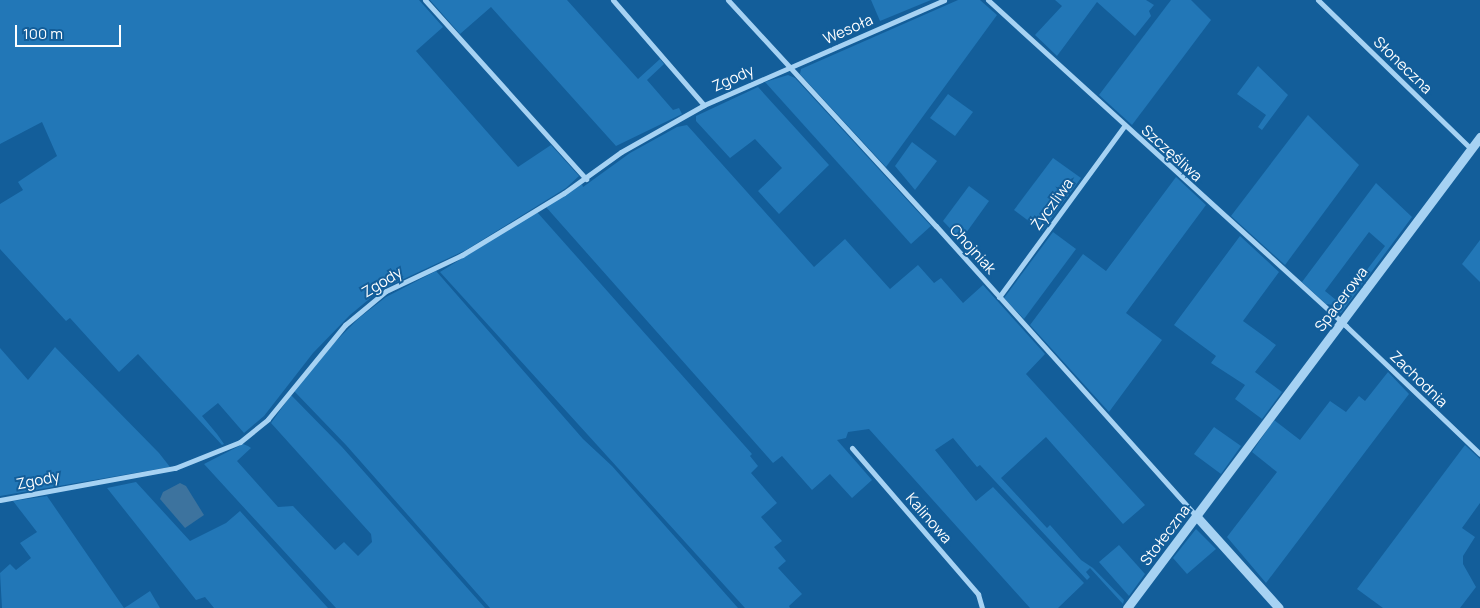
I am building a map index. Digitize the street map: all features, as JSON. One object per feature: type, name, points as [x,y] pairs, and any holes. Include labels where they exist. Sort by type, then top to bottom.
[{"type":"street","points":[[425,0],[586,179]]},
{"type":"street","points":[[613,0],[704,105]]},
{"type":"street","name":"Chojniak","points":[[728,0],[1197,517]]},
{"type":"street","name":"Wesoła","points":[[789,68],[944,0]]},
{"type":"street","name":"Szczęśliwa","points":[[988,0],[1340,322]]},
{"type":"street","name":"Słoneczna","points":[[1318,0],[1471,149]]},
{"type":"street","name":"Zgody","points":[[0,500],[175,468],[240,442],[268,419],[330,340],[376,298],[462,255],[586,179],[621,152],[704,105],[746,84],[789,68]]},
{"type":"street","name":"Życzliwa","points":[[999,297],[1124,126]]},
{"type":"street","name":"Spacerowa","points":[[1224,478],[1480,137]]},
{"type":"street","name":"Zachodnia","points":[[1340,322],[1480,454]]},
{"type":"street","name":"Kalinowa","points":[[852,448],[978,594],[982,608]]},
{"type":"street","name":"Stołeczna","points":[[1127,608],[1197,517],[1224,478]]},
{"type":"street","points":[[1197,517],[1279,608]]},
{"type":"shaded area","points":[[0,0],[419,0],[443,27],[416,51],[518,167],[551,145],[579,176],[566,188],[466,250],[380,290],[350,315],[313,353],[264,416],[244,433],[218,403],[202,416],[224,444],[222,445],[138,354],[119,372],[70,318],[66,321],[0,249],[0,204],[23,190],[18,182],[57,156],[42,122],[0,144]]},
{"type":"shaded area","points":[[430,0],[567,0],[638,79],[660,59],[664,64],[647,80],[673,110],[679,108],[682,114],[616,146],[491,7],[460,34]]},
{"type":"shaded area","points":[[871,0],[931,0],[880,21]]},
{"type":"shaded area","points":[[958,0],[980,0],[997,15],[886,167],[800,74],[801,69]]},
{"type":"shaded area","points":[[1055,0],[1146,0],[1154,5],[1149,11],[1151,16],[1135,36],[1097,2],[1057,56],[1035,35],[1062,6]]},
{"type":"shaded area","points":[[1171,0],[1191,0],[1211,20],[1132,125],[1099,95]]},
{"type":"shaded area","points":[[1258,66],[1288,95],[1262,130],[1258,127],[1266,115],[1237,94]]},
{"type":"shaded area","points":[[788,75],[795,78],[931,226],[911,244],[765,82]]},
{"type":"shaded area","points":[[758,87],[829,165],[779,214],[758,191],[782,168],[755,139],[730,158],[696,121],[696,116]]},
{"type":"shaded area","points":[[948,94],[973,112],[955,136],[930,118]]},
{"type":"shaded area","points":[[1308,115],[1359,165],[1285,265],[1231,216]]},
{"type":"shaded area","points":[[687,125],[814,267],[845,239],[890,289],[918,265],[934,283],[941,278],[963,303],[983,285],[1045,354],[1026,374],[1145,505],[1123,524],[1046,437],[1001,478],[1047,528],[1050,525],[1081,560],[1093,568],[1124,600],[1123,604],[1090,568],[1086,572],[1090,577],[1087,580],[980,465],[977,467],[953,438],[935,450],[976,501],[993,487],[1084,583],[1058,608],[1030,608],[869,429],[848,432],[846,438],[837,440],[872,480],[852,498],[830,474],[812,490],[782,456],[773,463],[546,207],[582,184],[583,187],[630,153],[677,127]]},
{"type":"shaded area","points":[[912,142],[937,161],[915,190],[895,166]]},
{"type":"shaded area","points":[[1053,158],[1081,178],[1042,231],[1014,210]]},
{"type":"shaded area","points":[[1176,177],[1206,205],[1126,313],[1162,340],[1109,412],[1030,325],[1083,254],[1106,271]]},
{"type":"shaded area","points":[[1376,183],[1412,217],[1341,313],[1335,313],[1333,305],[1326,304],[1302,282]],"holes":[[[1369,232],[1385,246],[1341,304],[1325,291]]]},
{"type":"shaded area","points":[[969,186],[989,201],[961,240],[943,221]]},
{"type":"shaded area","points":[[537,212],[752,454],[750,456],[758,466],[751,473],[777,503],[761,517],[782,541],[774,547],[786,561],[778,568],[802,594],[789,606],[790,608],[745,608],[440,272]]},
{"type":"shaded area","points":[[1053,232],[1076,249],[1024,319],[1004,298]]},
{"type":"shaded area","points":[[1240,236],[1279,272],[1243,321],[1276,345],[1255,372],[1282,392],[1262,419],[1235,399],[1245,385],[1211,363],[1216,356],[1174,325]]},
{"type":"shaded area","points":[[1480,240],[1480,282],[1462,264]]},
{"type":"shaded area","points":[[436,271],[583,439],[612,466],[738,608],[490,608],[346,445],[294,391],[318,359],[359,318],[386,297]]},
{"type":"shaded area","points":[[55,347],[159,453],[170,467],[0,496],[0,348],[28,380]]},
{"type":"shaded area","points":[[1388,372],[1409,394],[1266,583],[1227,537],[1277,472],[1252,452],[1274,420],[1300,440],[1330,401],[1346,412],[1359,396],[1365,401]]},
{"type":"shaded area","points":[[291,395],[342,447],[485,608],[336,608],[204,464],[243,444],[248,446],[251,448],[237,461],[278,507],[293,506],[335,550],[344,542],[358,556],[372,542],[371,534],[271,423]]},
{"type":"shaded area","points":[[1214,427],[1241,446],[1221,474],[1194,454]]},
{"type":"shaded area","points":[[1465,445],[1480,459],[1480,503],[1462,528],[1475,537],[1463,556],[1463,564],[1476,587],[1460,608],[1383,608],[1357,589]]},
{"type":"shaded area","points":[[136,482],[190,541],[226,523],[240,511],[328,608],[214,608],[205,597],[196,600],[107,488]]},
{"type":"shaded area","points":[[180,483],[186,486],[204,515],[185,528],[160,499],[163,492]]},
{"type":"shaded area","points":[[47,496],[124,608],[2,608],[0,573],[10,564],[16,570],[31,558],[20,543],[37,532],[13,501]]},
{"type":"shaded area","points":[[1196,529],[1216,549],[1187,574],[1173,558]]},
{"type":"shaded area","points":[[1119,545],[1145,574],[1129,596],[1099,562]]},
{"type":"shaded area","points":[[150,591],[160,608],[124,608],[129,605]]}]
